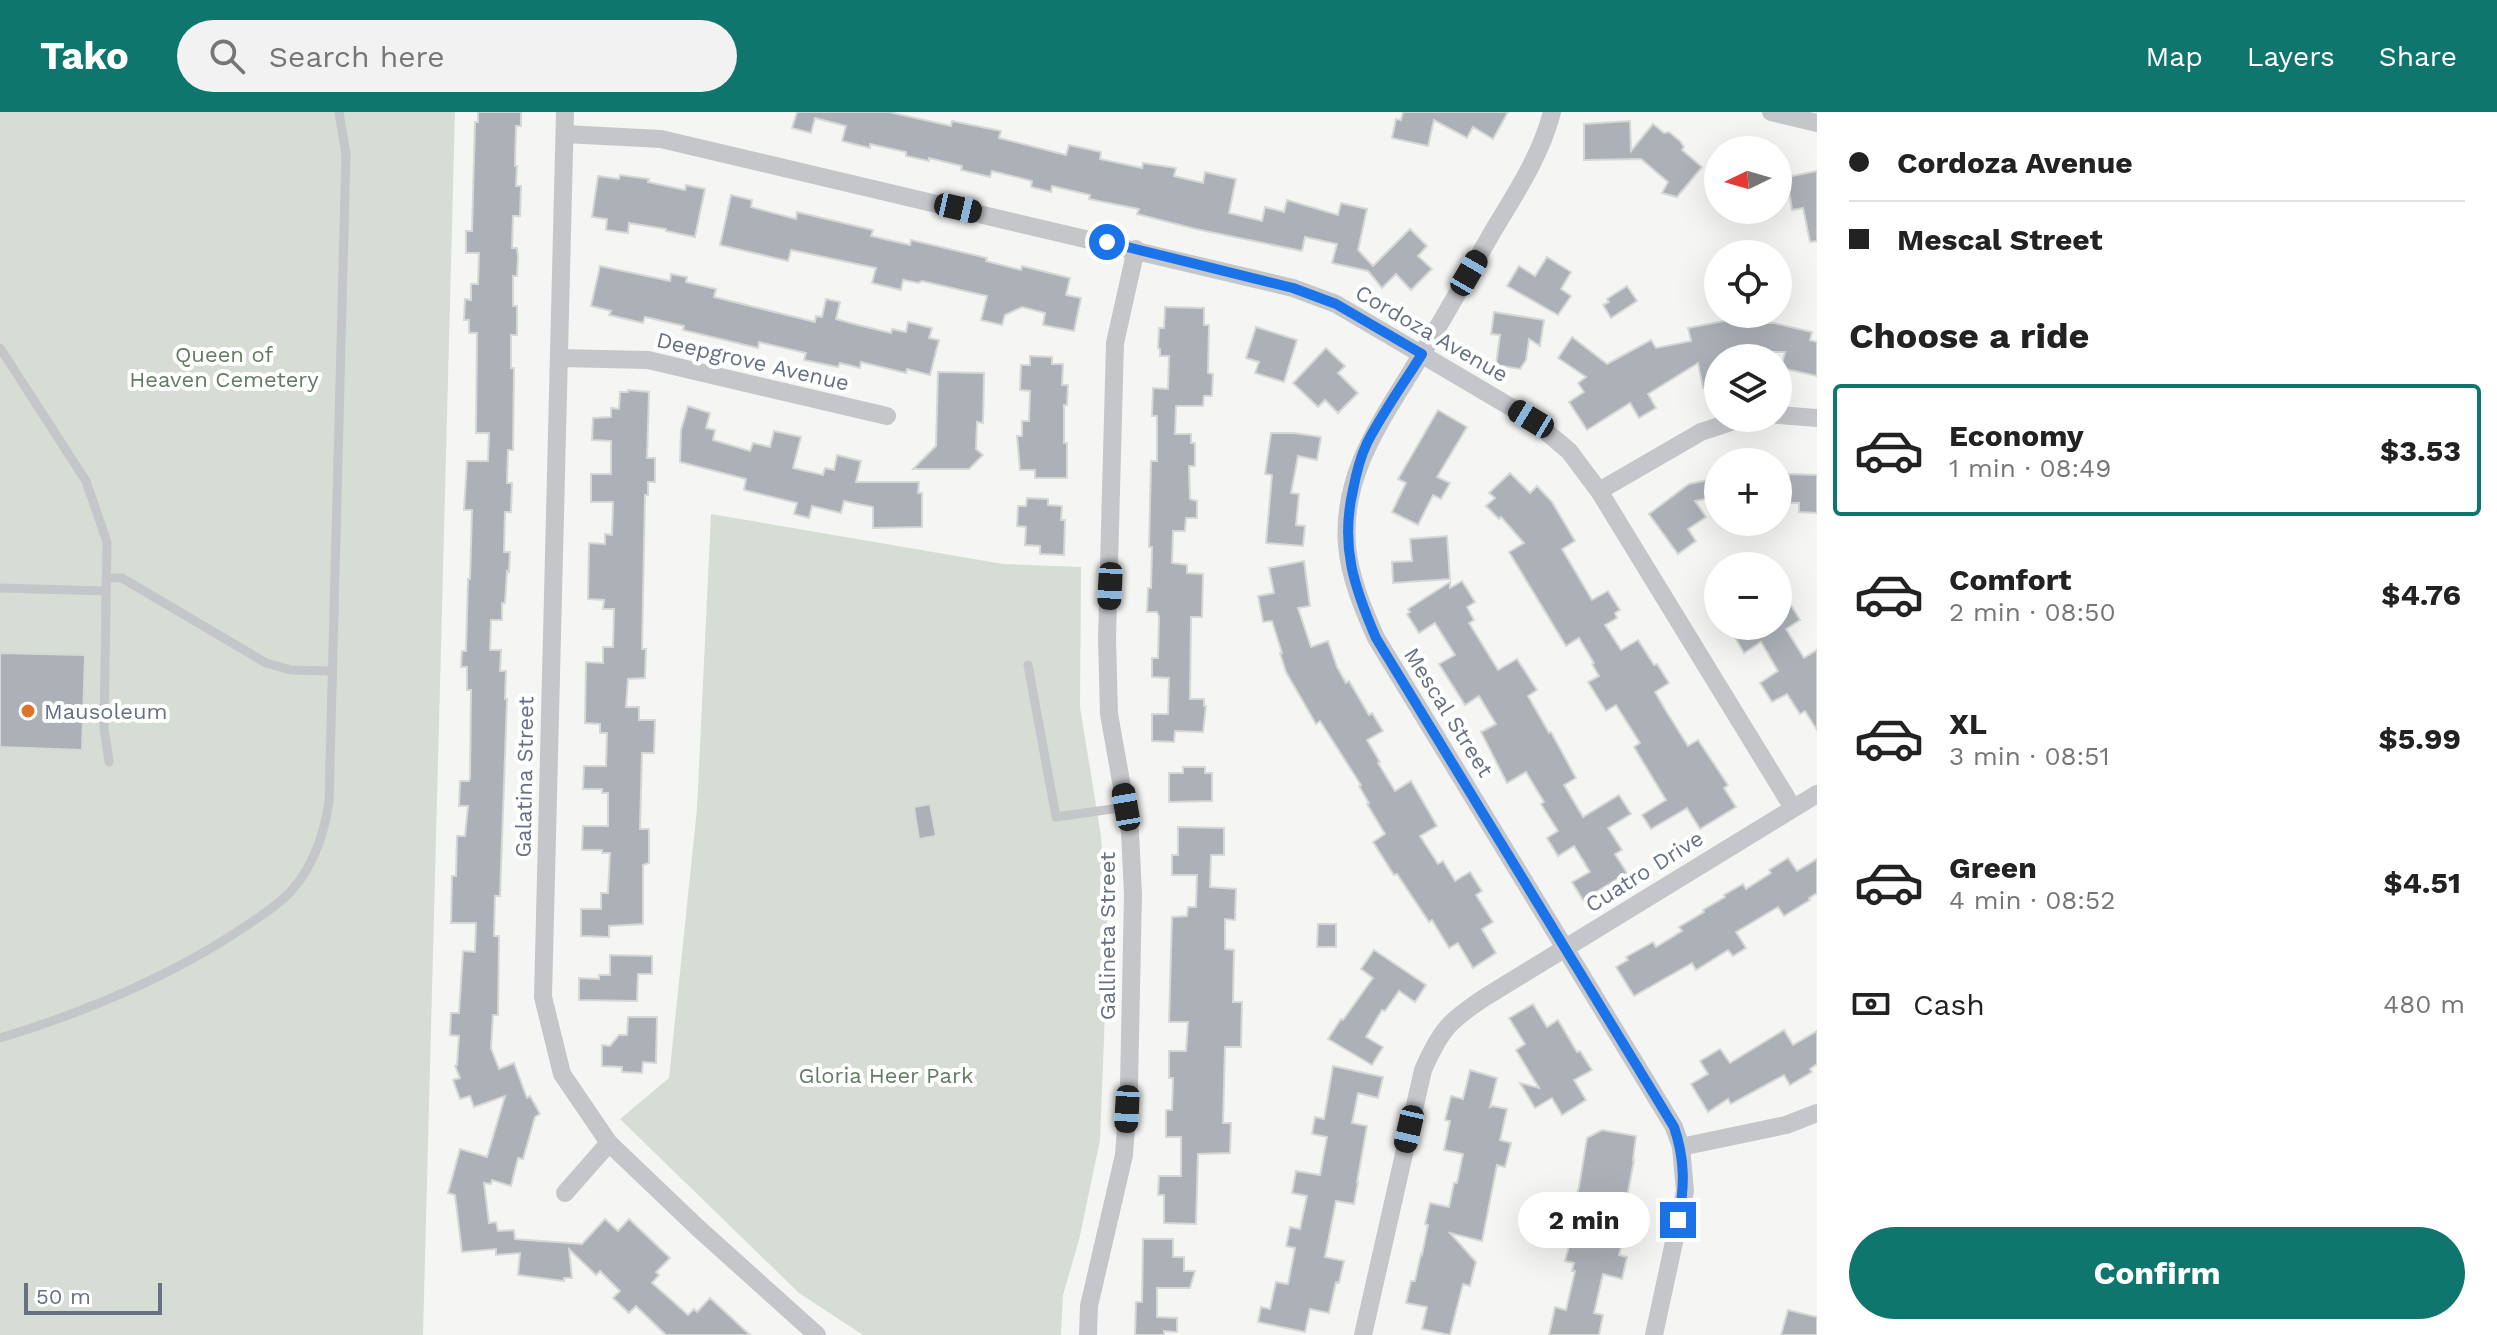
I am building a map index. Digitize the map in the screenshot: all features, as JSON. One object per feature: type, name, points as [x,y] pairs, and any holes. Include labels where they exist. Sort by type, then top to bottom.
[{"type":"street","name":"Galatina Street","points":[[565,112],[543,997],[562,1074],[609,1143],[814,1335]]},
{"type":"street","name":"Mescal Street","points":[[1552,112],[1532,164],[1367,443],[1358,466],[1347,525],[1350,564],[1360,602],[1376,638],[1674,1127],[1681,1147],[1685,1191],[1654,1335]]},
{"type":"street","points":[[1771,112],[1817,123]]},
{"type":"street","name":"Cordoza Avenue","points":[[565,134],[661,139],[1136,249],[1293,288],[1336,304],[1531,419],[1569,451],[1599,491],[1793,808]]},
{"type":"street","name":"Gallineta Street","points":[[1088,1335],[1089,1306],[1124,1155],[1132,1016],[1130,832],[1109,714],[1107,639],[1115,343],[1136,249]]},
{"type":"street","name":"Deepgrove Avenue","points":[[559,358],[648,360],[887,416]]},
{"type":"street","points":[[1792,416],[1817,418]]},
{"type":"street","points":[[1599,491],[1704,431]]},
{"type":"street","name":"Cuatro Drive","points":[[1363,1335],[1423,1070],[1438,1037],[1460,1013],[1817,794]]},
{"type":"street","points":[[1681,1147],[1786,1125],[1817,1113]]},
{"type":"street","points":[[565,1193],[609,1143]]},
{"type":"lane","points":[[0,1038],[38,1027],[158,975],[223,942],[290,893],[318,848],[329,802],[346,154],[339,112]]},
{"type":"lane","points":[[0,348],[86,481],[107,542],[104,728],[109,762]]},
{"type":"lane","points":[[106,578],[122,578],[278,668],[332,671]]},
{"type":"lane","points":[[0,588],[106,591]]},
{"type":"lane","points":[[1028,665],[1056,817],[1126,807]]},
{"type":"green space","name":"Queen of Heaven Cemetery","points":[[0,112],[455,112],[423,1335],[0,1335]]},
{"type":"green space","name":"Gloria Heer Park","points":[[711,514],[1003,564],[1081,567],[1080,707],[1101,836],[1108,937],[1100,1140],[1079,1240],[1063,1295],[1061,1335],[863,1335],[799,1293],[620,1119],[669,1078],[697,809]]},
{"type":"building","points":[[478,112],[521,112],[521,126],[516,126],[515,166],[516,186],[521,186],[520,216],[513,216],[512,248],[517,248],[518,256],[517,276],[513,276],[517,335],[511,335],[511,368],[514,368],[513,450],[508,450],[507,483],[512,483],[511,512],[505,512],[504,552],[510,552],[509,572],[505,603],[502,603],[502,620],[491,620],[490,650],[501,650],[500,671],[506,671],[507,699],[500,896],[495,896],[494,936],[499,936],[498,1015],[493,1015],[491,1048],[499,1069],[514,1063],[527,1098],[530,1096],[540,1114],[535,1117],[523,1159],[518,1158],[511,1186],[492,1180],[491,1184],[484,1183],[489,1223],[496,1222],[498,1231],[514,1230],[515,1239],[582,1244],[605,1219],[618,1231],[629,1219],[670,1258],[656,1272],[659,1275],[652,1283],[688,1315],[694,1309],[697,1312],[710,1298],[750,1335],[666,1335],[636,1306],[629,1313],[613,1298],[620,1291],[600,1271],[596,1275],[569,1249],[572,1278],[564,1278],[564,1281],[518,1275],[520,1253],[496,1255],[496,1249],[462,1252],[455,1195],[448,1193],[460,1149],[487,1157],[505,1096],[474,1107],[470,1096],[460,1099],[453,1080],[460,1078],[455,1066],[459,1036],[450,1035],[451,1013],[459,1013],[463,951],[475,952],[476,923],[451,923],[457,836],[465,836],[468,806],[459,806],[460,781],[469,781],[470,778],[471,690],[467,690],[467,667],[461,667],[462,651],[466,651],[470,579],[472,510],[464,510],[467,461],[488,461],[489,433],[476,433],[477,333],[469,333],[469,320],[464,320],[465,299],[471,300],[471,284],[478,284],[479,253],[466,253],[466,231],[472,231],[475,122],[478,122]]},
{"type":"building","points":[[797,112],[889,112],[951,126],[952,121],[1001,131],[999,138],[1066,155],[1069,145],[1101,152],[1100,159],[1142,168],[1143,163],[1176,168],[1174,176],[1203,183],[1205,172],[1236,179],[1229,213],[1262,221],[1265,207],[1284,212],[1287,200],[1338,215],[1341,203],[1367,209],[1358,250],[1373,266],[1410,229],[1427,246],[1418,256],[1432,269],[1411,290],[1396,274],[1382,288],[1368,271],[1332,263],[1337,244],[1305,237],[1302,251],[1196,229],[1137,214],[1139,209],[1089,199],[1090,195],[1052,186],[1051,192],[1031,187],[1032,181],[992,171],[990,177],[961,170],[962,166],[906,156],[906,152],[842,141],[846,126],[815,118],[811,133],[792,128]]},
{"type":"building","points":[[1403,112],[1508,112],[1493,139],[1473,127],[1467,138],[1434,120],[1428,146],[1392,138],[1396,119],[1401,120]]},
{"type":"building","points":[[1630,121],[1631,151],[1653,124],[1680,141],[1684,147],[1682,150],[1702,167],[1677,197],[1662,193],[1668,182],[1641,159],[1584,160],[1584,124]]},
{"type":"building","points":[[1817,171],[1817,241],[1810,242],[1803,208],[1792,210],[1792,176]]},
{"type":"building","points":[[620,175],[649,179],[648,182],[685,190],[686,185],[705,189],[695,237],[629,223],[628,233],[606,230],[607,219],[592,217],[598,176],[619,179]]},
{"type":"building","points":[[731,195],[752,200],[751,207],[796,219],[797,212],[873,230],[871,236],[910,245],[911,240],[987,258],[986,261],[1021,270],[1022,266],[1070,278],[1066,295],[1081,298],[1074,331],[1043,325],[1045,313],[1022,307],[1005,315],[1002,325],[981,320],[987,296],[922,281],[903,280],[901,290],[872,283],[876,268],[791,250],[788,261],[720,245]]},
{"type":"building","points":[[1547,257],[1571,272],[1561,289],[1571,296],[1558,315],[1507,286],[1519,266],[1535,276]]},
{"type":"building","points":[[600,266],[670,281],[671,274],[687,277],[686,282],[716,289],[714,297],[815,322],[816,316],[822,317],[826,299],[840,302],[836,319],[854,324],[891,333],[892,329],[906,332],[908,322],[932,328],[929,338],[939,340],[930,375],[907,369],[906,373],[861,362],[860,368],[840,363],[838,367],[804,360],[806,353],[759,342],[758,348],[683,330],[684,326],[645,317],[643,323],[609,315],[611,311],[591,306]]},
{"type":"building","points":[[1627,286],[1637,301],[1611,318],[1603,305]]},
{"type":"building","points":[[1165,307],[1204,308],[1204,325],[1209,325],[1208,373],[1213,374],[1212,396],[1204,396],[1203,406],[1176,406],[1175,434],[1191,434],[1191,443],[1195,443],[1195,466],[1189,466],[1190,499],[1197,501],[1197,518],[1186,518],[1185,531],[1173,531],[1172,563],[1187,565],[1187,573],[1203,574],[1202,617],[1191,617],[1190,699],[1204,699],[1206,706],[1203,732],[1175,731],[1174,742],[1152,741],[1152,714],[1168,714],[1169,678],[1152,677],[1152,658],[1158,658],[1159,617],[1157,612],[1147,612],[1148,588],[1151,588],[1151,461],[1157,461],[1157,416],[1152,416],[1153,388],[1168,389],[1169,356],[1160,356],[1158,348],[1159,328],[1164,328]]},
{"type":"building","points":[[1494,312],[1544,320],[1540,346],[1529,339],[1526,360],[1520,369],[1496,365],[1500,335],[1491,334]]},
{"type":"building","points":[[1704,325],[1704,328],[1792,327],[1812,332],[1810,340],[1817,342],[1817,376],[1792,370],[1792,344],[1704,344],[1704,388],[1698,363],[1648,394],[1656,408],[1639,418],[1630,403],[1587,430],[1569,402],[1584,392],[1578,383],[1586,377],[1558,358],[1572,337],[1607,364],[1651,340],[1656,348],[1691,341],[1688,328]]},
{"type":"building","points":[[1256,327],[1297,340],[1284,382],[1255,373],[1259,362],[1246,358]]},
{"type":"building","points":[[1326,348],[1345,366],[1338,373],[1358,393],[1338,413],[1325,400],[1318,407],[1293,383]]},
{"type":"building","points":[[1030,356],[1052,357],[1052,364],[1063,364],[1062,385],[1068,385],[1067,405],[1064,405],[1067,478],[1035,478],[1035,470],[1020,470],[1017,436],[1022,436],[1022,421],[1029,421],[1030,391],[1020,390],[1021,365],[1030,365]]},
{"type":"building","points":[[938,372],[984,373],[983,423],[977,422],[976,449],[983,455],[969,469],[913,469],[936,446]]},
{"type":"building","points":[[620,392],[649,392],[647,458],[655,458],[655,482],[648,482],[648,495],[645,495],[642,649],[646,649],[645,678],[628,679],[626,707],[639,707],[639,720],[655,720],[654,753],[642,753],[640,829],[649,829],[649,863],[643,865],[643,924],[609,926],[609,937],[581,936],[581,909],[601,909],[601,893],[608,893],[610,853],[582,850],[583,826],[608,826],[608,793],[602,793],[602,789],[583,789],[584,766],[606,766],[607,733],[600,733],[600,724],[585,723],[586,662],[603,663],[603,647],[613,647],[614,609],[603,609],[604,600],[588,599],[589,543],[605,544],[605,534],[612,535],[613,502],[591,502],[591,474],[611,474],[611,441],[592,440],[593,418],[611,417],[611,408],[619,409]]},
{"type":"building","points":[[688,406],[710,413],[706,428],[715,430],[713,440],[750,451],[753,443],[770,447],[774,431],[801,437],[793,468],[823,475],[825,468],[834,470],[837,455],[861,461],[856,482],[919,482],[922,527],[873,528],[873,507],[844,501],[841,513],[812,506],[809,518],[794,514],[797,503],[744,490],[746,479],[680,462],[681,430]]},
{"type":"building","points":[[1438,410],[1467,427],[1437,477],[1450,483],[1441,499],[1433,495],[1418,525],[1392,512],[1406,483],[1398,479]]},
{"type":"building","points":[[1271,433],[1321,437],[1317,460],[1298,456],[1291,493],[1299,494],[1296,525],[1305,526],[1303,546],[1266,543],[1272,475],[1265,474]]},
{"type":"building","points":[[1510,473],[1530,493],[1537,486],[1552,502],[1575,541],[1562,549],[1592,600],[1608,591],[1620,610],[1615,613],[1617,618],[1605,625],[1621,650],[1638,640],[1654,665],[1657,664],[1669,683],[1655,692],[1666,711],[1688,746],[1698,740],[1728,785],[1724,788],[1736,807],[1700,829],[1687,808],[1651,829],[1642,815],[1666,800],[1634,747],[1640,743],[1616,705],[1606,711],[1588,682],[1599,676],[1579,638],[1566,646],[1509,552],[1524,543],[1501,517],[1499,519],[1486,506],[1495,498],[1489,493]]},
{"type":"building","points":[[1792,474],[1817,475],[1817,513],[1799,512],[1799,503],[1792,503]]},
{"type":"building","points":[[1704,481],[1704,499],[1695,501],[1704,518],[1688,529],[1696,541],[1678,554],[1649,514],[1689,484]]},
{"type":"building","points":[[1027,498],[1048,499],[1048,505],[1062,506],[1061,520],[1065,520],[1064,555],[1040,554],[1040,546],[1025,545],[1026,527],[1017,526],[1018,506],[1026,506]]},
{"type":"building","points":[[1447,536],[1450,579],[1393,583],[1392,562],[1412,561],[1410,539]]},
{"type":"building","points":[[1304,561],[1310,606],[1298,608],[1311,647],[1328,641],[1346,683],[1349,681],[1369,715],[1372,713],[1383,731],[1367,740],[1395,791],[1411,781],[1437,826],[1420,836],[1438,864],[1443,861],[1455,881],[1470,872],[1482,891],[1476,895],[1493,922],[1482,929],[1496,953],[1473,968],[1458,943],[1449,948],[1432,920],[1429,922],[1373,842],[1385,834],[1367,804],[1361,785],[1320,721],[1316,724],[1286,672],[1272,621],[1263,622],[1258,596],[1274,593],[1269,568]]},
{"type":"building","points":[[1462,581],[1475,602],[1467,607],[1474,620],[1469,623],[1498,670],[1517,659],[1537,690],[1528,696],[1576,778],[1564,785],[1583,817],[1619,795],[1631,814],[1608,828],[1622,850],[1615,854],[1627,873],[1583,900],[1572,882],[1590,872],[1574,846],[1558,856],[1547,838],[1558,831],[1526,772],[1507,783],[1481,732],[1496,724],[1479,696],[1465,705],[1439,664],[1455,655],[1435,623],[1419,633],[1407,614],[1410,612],[1408,609],[1450,582],[1450,588]]},
{"type":"building","points":[[1792,607],[1800,620],[1792,625]]},
{"type":"building","points":[[1792,639],[1804,658],[1817,650],[1817,730],[1805,711],[1800,714],[1787,694],[1772,702],[1760,683],[1778,671],[1761,642],[1744,653],[1736,640]]},
{"type":"building","name":"Mausoleum","points":[[0,653],[85,655],[82,750],[0,747]]},
{"type":"building","points":[[1183,767],[1205,767],[1205,773],[1212,773],[1212,801],[1169,802],[1169,773],[1183,773]]},
{"type":"building","points":[[930,804],[936,836],[919,839],[914,807]]},
{"type":"building","points":[[1178,827],[1224,828],[1224,855],[1211,855],[1210,887],[1236,889],[1235,920],[1225,919],[1225,949],[1234,950],[1233,1002],[1242,1002],[1241,1047],[1225,1047],[1223,1123],[1231,1123],[1230,1153],[1198,1154],[1196,1224],[1164,1223],[1164,1195],[1158,1195],[1159,1176],[1181,1176],[1181,1137],[1166,1137],[1166,1110],[1172,1110],[1173,1078],[1169,1078],[1169,1051],[1186,1051],[1188,1022],[1169,1022],[1172,917],[1187,916],[1188,907],[1196,907],[1197,875],[1172,875],[1172,855],[1178,855]]},
{"type":"building","points":[[1788,858],[1797,871],[1817,859],[1817,893],[1810,900],[1784,916],[1778,907],[1736,932],[1746,948],[1733,956],[1728,950],[1696,970],[1692,963],[1634,996],[1616,967],[1628,960],[1626,957],[1653,942],[1656,947],[1682,931],[1679,927],[1724,895],[1743,884],[1746,889]]},
{"type":"building","points":[[1318,924],[1336,924],[1336,947],[1317,947]]},
{"type":"building","points":[[1374,950],[1426,985],[1415,1002],[1399,991],[1385,1011],[1382,1010],[1366,1037],[1383,1047],[1372,1065],[1328,1039],[1373,978],[1361,969]]},
{"type":"building","points":[[610,955],[652,956],[652,974],[638,974],[637,1001],[579,1000],[579,978],[599,979],[599,975],[610,975]]},
{"type":"building","points":[[1533,1004],[1547,1027],[1558,1020],[1592,1070],[1574,1080],[1586,1100],[1562,1115],[1552,1098],[1535,1108],[1520,1083],[1539,1088],[1516,1050],[1525,1044],[1509,1018]]},
{"type":"building","points":[[628,1017],[657,1017],[656,1063],[643,1062],[642,1073],[622,1072],[622,1067],[602,1066],[602,1045],[610,1046],[619,1035],[627,1035]]},
{"type":"building","points":[[1784,1030],[1793,1045],[1817,1031],[1817,1064],[1810,1069],[1812,1072],[1790,1085],[1784,1075],[1731,1104],[1728,1099],[1708,1112],[1691,1084],[1708,1074],[1700,1061],[1720,1049],[1730,1063]]},
{"type":"building","points":[[1333,1066],[1383,1077],[1378,1098],[1358,1093],[1352,1123],[1367,1126],[1354,1204],[1336,1201],[1325,1257],[1344,1261],[1329,1313],[1310,1309],[1305,1332],[1258,1322],[1261,1307],[1270,1309],[1276,1282],[1288,1284],[1295,1248],[1286,1246],[1290,1227],[1300,1229],[1307,1196],[1292,1193],[1296,1171],[1320,1175],[1327,1137],[1312,1134],[1315,1117],[1324,1119]]},
{"type":"building","points":[[1470,1070],[1497,1078],[1490,1107],[1507,1109],[1500,1140],[1511,1143],[1505,1167],[1497,1165],[1482,1241],[1450,1233],[1476,1262],[1470,1286],[1463,1284],[1450,1335],[1422,1329],[1427,1307],[1406,1303],[1422,1255],[1430,1203],[1449,1207],[1454,1183],[1457,1183],[1463,1154],[1444,1150],[1450,1121],[1445,1120],[1451,1096],[1463,1099]]},
{"type":"building","points":[[1602,1130],[1636,1136],[1623,1219],[1628,1221],[1619,1255],[1627,1257],[1622,1279],[1603,1274],[1594,1313],[1603,1315],[1599,1335],[1549,1335],[1555,1307],[1566,1310],[1575,1271],[1572,1271],[1574,1263],[1565,1261],[1569,1246],[1573,1247],[1582,1206],[1574,1204],[1587,1138]]},
{"type":"building","points":[[1143,1239],[1173,1239],[1173,1257],[1184,1257],[1184,1271],[1195,1271],[1190,1288],[1157,1288],[1157,1317],[1177,1318],[1177,1332],[1135,1335],[1136,1302],[1142,1302]]},
{"type":"building","points":[[1788,1310],[1817,1317],[1817,1335],[1781,1335]]},
{"type":"place","name":"Mausoleum","points":[[28,711]]},
{"type":"route","points":[[1107,242],[1293,288],[1336,304],[1422,354],[1367,443],[1358,466],[1349,507],[1347,545],[1360,602],[1376,638],[1674,1127],[1681,1147],[1685,1191],[1678,1220]]}]
